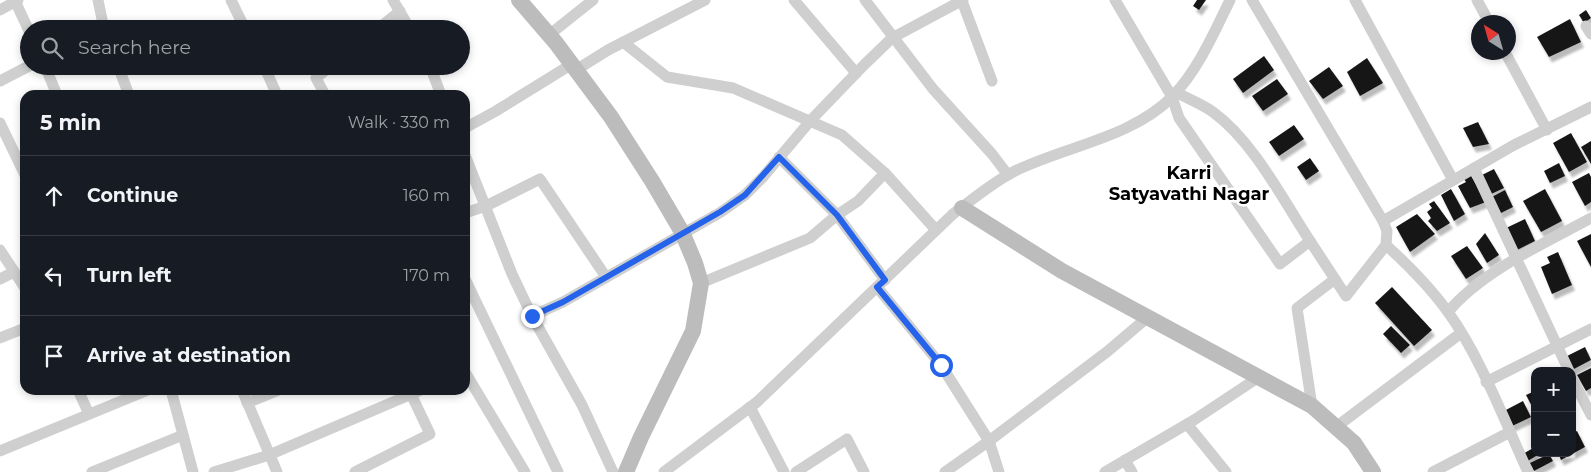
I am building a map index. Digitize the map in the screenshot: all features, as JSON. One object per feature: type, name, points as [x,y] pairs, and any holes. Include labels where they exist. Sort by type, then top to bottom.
[{"type":"main road","points":[[519,0],[611,116],[652,180],[682,232],[695,263],[700,283],[693,331],[626,472]]},
{"type":"main road","points":[[962,208],[1062,271],[1312,406],[1354,443],[1373,472]]},
{"type":"street","points":[[98,0],[102,20]]},
{"type":"street","points":[[231,0],[241,20]]},
{"type":"street","points":[[393,0],[405,20]]},
{"type":"street","points":[[549,36],[593,0]]},
{"type":"street","points":[[470,125],[574,67],[705,0]]},
{"type":"street","points":[[794,0],[856,72]]},
{"type":"street","points":[[865,0],[932,89],[992,154],[1008,175]]},
{"type":"street","points":[[532,316],[563,302],[682,232],[720,212],[745,195],[811,120],[856,72],[892,38],[950,3],[963,0],[992,81]]},
{"type":"street","points":[[1116,0],[1174,94],[1179,118],[1280,264],[1310,241]]},
{"type":"street","points":[[664,472],[750,407],[936,230],[962,208],[1008,175],[1057,153],[1128,127],[1155,112],[1174,94],[1209,43],[1230,0]]},
{"type":"street","points":[[1174,94],[1212,112],[1230,127],[1256,158],[1346,296],[1386,245],[1387,231],[1383,221],[1252,0]]},
{"type":"street","points":[[1354,0],[1453,180]]},
{"type":"street","points":[[1477,0],[1485,15]]},
{"type":"street","points":[[0,10],[17,1],[25,20]]},
{"type":"street","points":[[389,20],[400,11]]},
{"type":"street","points":[[623,42],[667,77],[733,88],[842,135],[885,173],[936,230]]},
{"type":"street","points":[[1509,60],[1547,130]]},
{"type":"street","points":[[0,81],[20,71]]},
{"type":"street","points":[[49,75],[55,90]]},
{"type":"street","points":[[121,75],[127,90]]},
{"type":"street","points":[[268,75],[275,90]]},
{"type":"street","points":[[320,75],[316,78],[322,90]]},
{"type":"street","points":[[433,75],[439,90]]},
{"type":"street","points":[[1383,221],[1474,168],[1591,107]]},
{"type":"street","points":[[0,123],[20,164]]},
{"type":"street","points":[[779,157],[837,215],[881,284],[941,365],[989,441],[999,472]]},
{"type":"street","points":[[470,167],[512,274],[532,316],[582,405],[613,472]]},
{"type":"street","points":[[1474,168],[1567,367]]},
{"type":"street","points":[[700,283],[810,238],[837,215],[858,202],[885,173]]},
{"type":"street","points":[[470,212],[540,179],[606,277]]},
{"type":"street","points":[[1448,312],[1458,299],[1480,283],[1516,260],[1591,218]]},
{"type":"street","points":[[1386,245],[1411,267],[1448,312],[1486,382],[1528,472]]},
{"type":"street","points":[[0,250],[20,281]]},
{"type":"street","points":[[0,278],[14,272]]},
{"type":"street","points":[[1312,406],[1297,308],[1335,278]]},
{"type":"street","points":[[470,288],[558,472]]},
{"type":"street","points":[[945,472],[1108,351],[1148,317]]},
{"type":"street","points":[[1486,382],[1591,329]]},
{"type":"street","points":[[0,338],[20,330]]},
{"type":"street","points":[[1336,427],[1461,333]]},
{"type":"street","points":[[1105,472],[1187,424],[1259,377]]},
{"type":"street","points":[[470,380],[525,472]]},
{"type":"street","points":[[1576,386],[1591,416]]},
{"type":"street","points":[[80,395],[89,414]]},
{"type":"street","points":[[0,452],[136,395]]},
{"type":"street","points":[[171,395],[193,472]]},
{"type":"street","points":[[244,395],[268,455],[277,472]]},
{"type":"street","points":[[247,403],[267,395]]},
{"type":"street","points":[[214,472],[268,455],[409,395]]},
{"type":"street","points":[[355,472],[430,434],[417,395]]},
{"type":"street","points":[[750,407],[784,472]]},
{"type":"street","points":[[1187,424],[1226,472]]},
{"type":"street","points":[[1433,472],[1510,432]]},
{"type":"street","points":[[92,472],[183,435]]},
{"type":"street","points":[[796,472],[847,439],[864,472]]},
{"type":"street","points":[[1125,460],[1132,472]]},
{"type":"building","points":[[1197,0],[1206,0],[1199,10],[1193,6]]},
{"type":"building","points":[[1586,10],[1591,18],[1584,23],[1579,15]]},
{"type":"building","points":[[1570,19],[1581,42],[1549,57],[1537,37]]},
{"type":"building","points":[[1264,56],[1274,70],[1243,93],[1233,79]]},
{"type":"building","points":[[1367,58],[1383,83],[1360,96],[1347,72]]},
{"type":"building","points":[[1329,67],[1343,86],[1323,99],[1309,81]]},
{"type":"building","points":[[1277,79],[1288,94],[1263,111],[1252,96]]},
{"type":"building","points":[[1478,122],[1489,144],[1473,147],[1463,128]]},
{"type":"building","points":[[1294,125],[1304,139],[1279,156],[1269,142]]},
{"type":"building","points":[[1571,133],[1587,162],[1569,172],[1553,143]]},
{"type":"building","points":[[1591,141],[1591,164],[1581,147]]},
{"type":"building","points":[[1310,158],[1319,171],[1306,180],[1297,167]]},
{"type":"building","points":[[1559,163],[1565,176],[1550,183],[1544,171]]},
{"type":"building","points":[[1494,169],[1504,188],[1489,195],[1480,176]]},
{"type":"building","points":[[1589,173],[1591,177],[1591,202],[1585,206],[1572,182]]},
{"type":"building","points":[[1470,174],[1486,202],[1470,208],[1458,186],[1466,182],[1463,178]]},
{"type":"building","points":[[1451,189],[1465,214],[1454,221],[1441,195]]},
{"type":"building","points":[[1545,189],[1562,221],[1541,232],[1523,201]]},
{"type":"building","points":[[1505,190],[1513,207],[1499,214],[1490,198]]},
{"type":"building","points":[[1434,201],[1450,223],[1437,231],[1428,221],[1431,218],[1427,212],[1432,208],[1429,204]]},
{"type":"building","points":[[1417,214],[1435,234],[1410,252],[1396,227]]},
{"type":"building","points":[[1525,219],[1535,241],[1515,251],[1504,229]]},
{"type":"building","points":[[1485,233],[1499,255],[1487,263],[1476,244]]},
{"type":"building","points":[[1591,234],[1591,267],[1577,241]]},
{"type":"building","points":[[1467,246],[1483,268],[1466,279],[1451,256]]},
{"type":"building","points":[[1558,252],[1572,285],[1552,294],[1541,267],[1550,263],[1547,257]]},
{"type":"building","points":[[1392,287],[1432,330],[1414,346],[1375,303]]},
{"type":"building","points":[[1391,326],[1410,345],[1401,353],[1383,334]]},
{"type":"building","points":[[1585,347],[1591,360],[1576,368],[1570,367],[1565,357]]},
{"type":"building","points":[[1591,368],[1591,388],[1586,391],[1577,375]]},
{"type":"building","points":[[1531,393],[1531,404],[1526,395]]},
{"type":"building","points":[[1523,401],[1531,417],[1510,427],[1502,412]]},
{"type":"building","points":[[1576,431],[1585,447],[1576,452]]},
{"type":"building","points":[[1531,449],[1531,457],[1534,457],[1526,462],[1521,455]]},
{"type":"building","points":[[1543,457],[1551,457],[1553,461],[1534,471],[1530,463]]},
{"type":"district","name":"Karri Satyavathi Nagar","points":[[1189,183]]},
{"type":"route","points":[[532,316],[563,302],[682,232],[720,212],[745,195],[779,157],[837,215],[885,280],[877,287],[941,365]]}]
